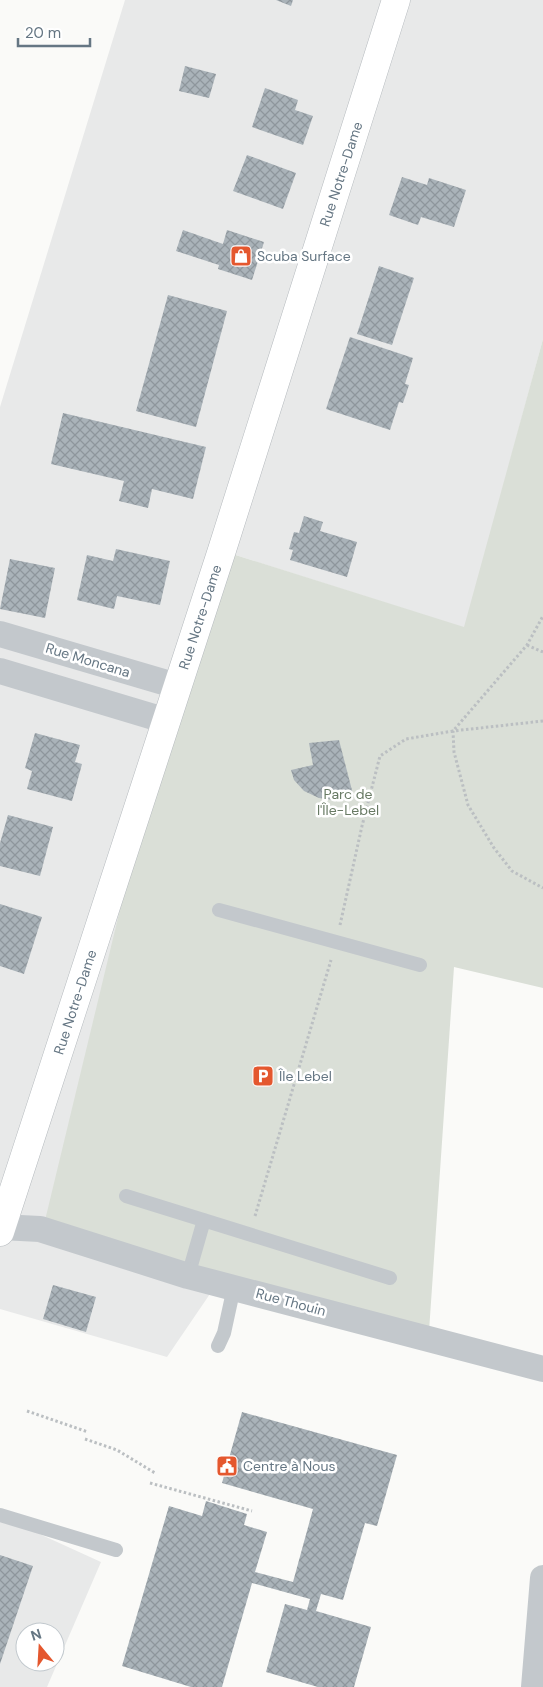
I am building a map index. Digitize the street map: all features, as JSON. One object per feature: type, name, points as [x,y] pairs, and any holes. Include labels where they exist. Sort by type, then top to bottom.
[{"type":"main road","name":"Rue Notre-Dame","points":[[0,1229],[6,1191],[167,721],[396,0]]},
{"type":"street","name":"Rue Moncana","points":[[0,634],[177,686]]},
{"type":"street","points":[[0,671],[167,721]]},
{"type":"street","points":[[6,1191],[40,1229]]},
{"type":"street","name":"Rue Thouin","points":[[0,1229],[40,1229],[188,1276],[543,1369]]},
{"type":"street","points":[[534,1687],[543,1578]]},
{"type":"lane","points":[[220,910],[420,965]]},
{"type":"lane","points":[[126,1196],[390,1278]]},
{"type":"lane","points":[[188,1276],[204,1220]]},
{"type":"lane","points":[[218,1346],[224,1333],[234,1287]]},
{"type":"lane","points":[[0,1515],[116,1550]]},
{"type":"path","points":[[543,616],[527,645],[453,731],[454,752],[468,805],[494,848],[512,871],[543,888]]},
{"type":"path","points":[[527,645],[543,652]]},
{"type":"path","points":[[249,1234],[336,942],[380,756],[406,739],[543,720]]},
{"type":"path","points":[[27,1411],[88,1432]]},
{"type":"path","points":[[85,1438],[118,1450],[154,1473]]},
{"type":"path","points":[[150,1483],[252,1511]]},
{"type":"shaded area","points":[[125,0],[543,0],[543,339],[465,628],[226,552],[214,1288],[167,1357],[0,1309],[0,407]]},
{"type":"shaded area","points":[[0,1516],[101,1562],[65,1645],[65,1622],[15,1622],[15,1672],[53,1672],[47,1687],[0,1687]]},
{"type":"green space","name":"Parc de l'Île-Lebel","points":[[543,339],[543,988],[454,967],[428,1346],[41,1237],[130,868],[226,552],[464,627]]},
{"type":"building","points":[[276,0],[293,0],[291,6]]},
{"type":"building","points":[[185,66],[216,74],[209,98],[179,91]]},
{"type":"building","points":[[265,88],[298,100],[295,110],[313,116],[303,145],[252,127]]},
{"type":"building","points":[[247,155],[296,173],[283,209],[233,191]]},
{"type":"building","points":[[402,177],[427,185],[429,178],[466,190],[454,227],[421,217],[418,225],[389,215]]},
{"type":"building","points":[[183,230],[223,244],[227,230],[264,242],[252,280],[218,269],[219,265],[176,251]]},
{"type":"building","points":[[379,266],[414,278],[392,345],[357,334]]},
{"type":"building","points":[[168,295],[227,311],[196,427],[136,411]]},
{"type":"building","points":[[350,337],[413,358],[405,384],[409,385],[403,403],[399,402],[390,430],[326,409]]},
{"type":"building","points":[[63,413],[206,447],[193,499],[152,489],[148,508],[119,501],[124,481],[51,464]]},
{"type":"building","points":[[304,516],[323,522],[320,531],[357,542],[347,577],[290,560],[293,550],[289,549],[294,532],[299,533]]},
{"type":"building","points":[[116,549],[170,561],[160,605],[117,596],[114,609],[77,600],[87,555],[113,561]]},
{"type":"building","points":[[10,559],[55,568],[45,618],[0,609]]},
{"type":"building","points":[[35,733],[80,745],[75,762],[82,764],[72,801],[27,789],[32,771],[25,768]]},
{"type":"building","points":[[339,740],[354,798],[334,800],[319,798],[304,791],[294,780],[291,770],[313,765],[309,743]]},
{"type":"building","points":[[8,815],[53,827],[40,876],[0,866],[0,843]]},
{"type":"building","points":[[0,904],[42,917],[24,974],[0,966]]},
{"type":"building","points":[[53,1285],[96,1297],[86,1332],[43,1319]]},
{"type":"building","points":[[242,1412],[397,1455],[377,1526],[365,1523],[343,1600],[321,1594],[316,1611],[371,1627],[354,1687],[318,1687],[266,1672],[285,1604],[307,1610],[310,1599],[252,1583],[222,1687],[191,1687],[122,1666],[169,1506],[202,1516],[206,1501],[247,1514],[244,1525],[267,1532],[255,1572],[293,1582],[313,1509],[222,1483]]},
{"type":"building","points":[[0,1555],[33,1566],[0,1664]]},
{"type":"place","name":"Scuba Surface","points":[[241,256]]},
{"type":"place","name":"Île Lebel","points":[[263,1076]]},
{"type":"place","name":"Centre à Nous","points":[[227,1466]]}]
